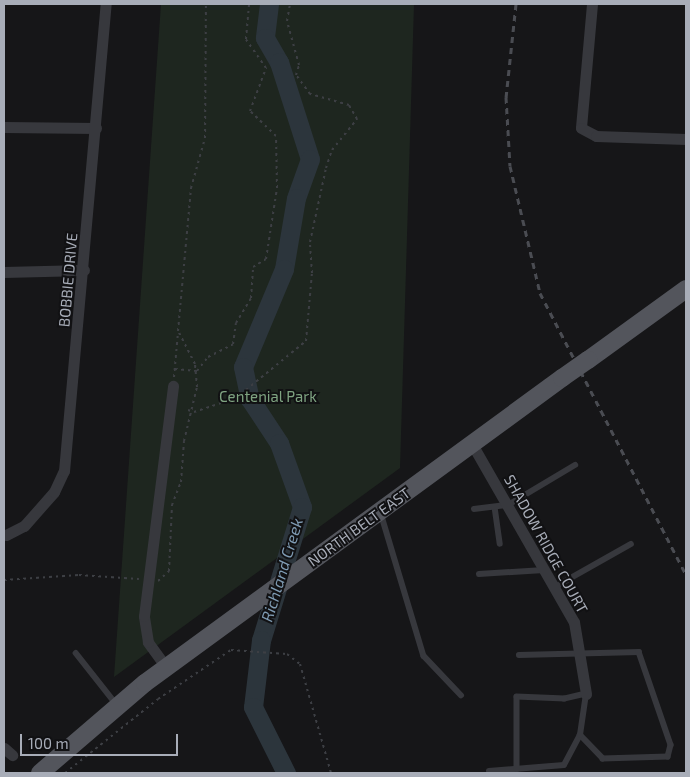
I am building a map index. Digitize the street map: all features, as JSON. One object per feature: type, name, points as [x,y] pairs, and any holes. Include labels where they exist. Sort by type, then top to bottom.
[{"type":"main road","name":"NORTH BELT EAST","points":[[40,773],[117,705],[166,667],[686,289]]},
{"type":"street","name":"BOBBIE DRIVE","points":[[4,537],[24,526],[54,492],[64,471],[84,270],[106,4]]},
{"type":"street","points":[[592,4],[581,128],[596,136],[686,139]]},
{"type":"street","points":[[4,128],[96,128]]},
{"type":"street","points":[[4,272],[84,270]]},
{"type":"street","points":[[166,667],[148,642],[145,626],[173,386]]},
{"type":"street","name":"SHADOW RIDGE COURT","points":[[472,444],[574,622],[586,694]]},
{"type":"lane","points":[[474,509],[508,505],[575,465]]},
{"type":"lane","points":[[496,506],[500,544]]},
{"type":"lane","points":[[381,511],[424,656],[461,695]]},
{"type":"lane","points":[[555,587],[631,544]]},
{"type":"lane","points":[[479,574],[545,570]]},
{"type":"lane","points":[[519,655],[580,651],[639,652],[671,744],[668,757],[604,758],[580,735]]},
{"type":"lane","points":[[76,653],[117,705]]},
{"type":"lane","points":[[489,772],[564,765],[580,735],[586,694],[565,699],[517,697],[517,769]]},
{"type":"path","points":[[173,386],[191,188],[205,138],[206,4]]},
{"type":"path","points":[[197,371],[208,357],[233,344],[237,336],[236,323],[251,298],[253,267],[266,259],[277,188],[276,136],[250,111],[266,68],[246,39],[250,4]]},
{"type":"path","points":[[188,410],[236,398],[306,341],[312,274],[310,242],[326,168],[332,150],[357,119],[349,105],[310,94],[296,75],[298,65],[287,21],[290,4]]},
{"type":"path","points":[[4,580],[79,576],[161,581],[169,571],[172,506],[194,410],[197,371],[178,331]]},
{"type":"path","points":[[175,369],[197,371]]},
{"type":"path","points":[[65,773],[158,700],[234,650],[282,653],[295,659],[303,670],[332,773]]},
{"type":"green space","name":"Centenial Park","points":[[161,4],[414,4],[400,468],[114,677]]},
{"type":"waterway","name":"Richland Creek","points":[[269,4],[265,38],[279,62],[310,159],[296,198],[284,269],[243,367],[250,399],[279,443],[302,507],[261,640],[253,707],[286,773]]},
{"type":"railway","points":[[516,4],[506,97],[510,166],[540,293],[686,575]]}]
